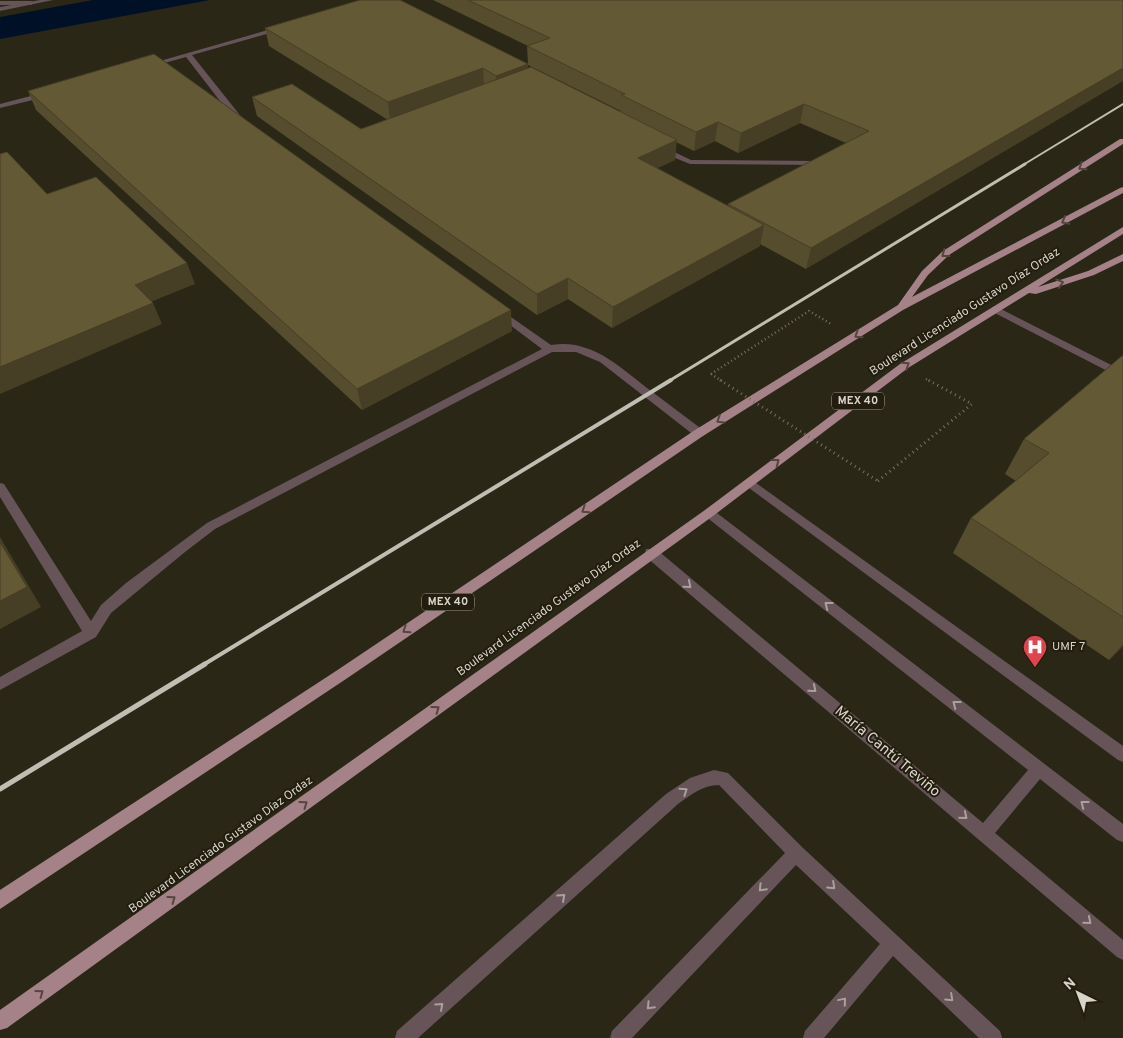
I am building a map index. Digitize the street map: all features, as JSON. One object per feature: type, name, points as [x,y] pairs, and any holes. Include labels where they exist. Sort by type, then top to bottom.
[{"type":"main road","points":[[899,308],[924,273],[946,253],[1123,141]]},
{"type":"main road","points":[[1106,152],[1123,147]]},
{"type":"main road","name":"Boulevard Licenciado Gustavo Díaz Ordaz","points":[[0,900],[341,675],[699,433],[899,308],[1123,190]]},
{"type":"main road","name":"Boulevard Licenciado Gustavo Díaz Ordaz","points":[[0,1021],[709,513],[904,366],[1123,230]]},
{"type":"main road","points":[[1014,298],[1091,273],[1123,258]]},
{"type":"street","points":[[0,9],[50,0]]},
{"type":"street","points":[[0,2],[31,3]]},
{"type":"street","points":[[141,68],[288,26]]},
{"type":"street","points":[[188,55],[240,122],[248,127]]},
{"type":"street","points":[[0,106],[56,91]]},
{"type":"street","points":[[656,147],[690,162],[819,163]]},
{"type":"street","points":[[494,308],[549,348]]},
{"type":"street","points":[[995,309],[1123,375]]},
{"type":"street","points":[[0,684],[91,633],[106,609],[180,548],[211,526],[357,451],[549,348],[559,346],[590,352],[604,360],[699,433]]},
{"type":"street","points":[[749,482],[1123,755]]},
{"type":"street","points":[[0,487],[91,633]]},
{"type":"street","points":[[709,513],[1123,834]]},
{"type":"street","name":"María Cantú Treviño","points":[[651,553],[1123,951]]},
{"type":"street","points":[[984,834],[1039,768]]},
{"type":"street","points":[[404,1038],[672,799],[701,780],[710,777],[722,778],[796,853],[993,1038]]},
{"type":"street","points":[[619,1038],[796,853]]},
{"type":"street","points":[[812,1038],[892,943]]},
{"type":"path","points":[[809,311],[711,374],[878,481],[972,404],[904,366]]},
{"type":"water","points":[[93,0],[210,0],[0,39],[0,17]]},
{"type":"building","points":[[360,0],[400,0],[528,64],[496,76],[483,68],[388,102],[265,28]]},
{"type":"building","points":[[468,0],[1123,0],[1123,68],[811,248],[728,204],[869,131],[804,104],[741,133],[718,122],[696,132],[621,95],[625,94],[527,46],[550,38]]},
{"type":"building","points":[[154,54],[511,310],[357,389],[28,91]]},
{"type":"building","points":[[531,67],[677,140],[638,158],[764,225],[613,307],[568,278],[537,294],[252,97],[292,84],[361,129]]},
{"type":"building","points":[[7,152],[47,194],[96,177],[187,263],[135,285],[153,303],[0,367],[0,154]]},
{"type":"building","points":[[1123,355],[1123,617],[971,518],[1049,453],[1024,439]]},
{"type":"building","points":[[0,542],[27,587],[0,601]]},
{"type":"railway","points":[[1023,165],[1123,104]]},
{"type":"railway","points":[[669,381],[1025,164]]},
{"type":"railway","points":[[203,665],[671,380]]},
{"type":"railway","points":[[0,789],[205,664]]},
{"type":"place","name":"UMF 7","points":[[1035,668]]}]
